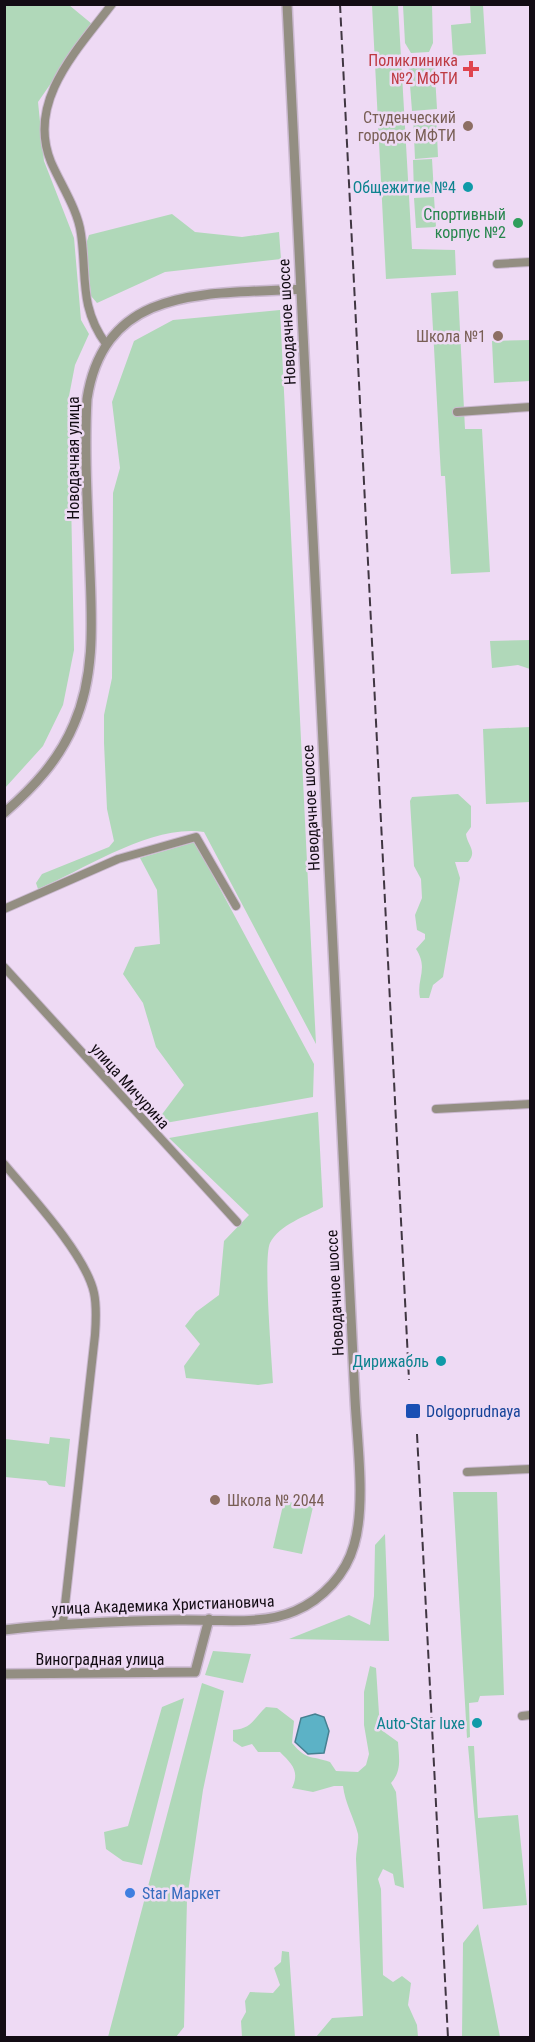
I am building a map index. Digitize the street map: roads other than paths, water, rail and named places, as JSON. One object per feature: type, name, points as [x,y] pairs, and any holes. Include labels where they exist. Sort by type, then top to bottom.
[{"type":"street","points":[[106,344],[89,315],[81,232],[50,160],[45,134],[48,104],[59,76],[112,4]]},
{"type":"street","name":"Новодачное шоссе","points":[[287,4],[359,1502],[357,1531],[350,1556],[338,1577],[318,1597]]},
{"type":"street","points":[[497,264],[531,262]]},
{"type":"street","name":"Новодачная улица","points":[[4,813],[39,780],[59,754],[75,723],[85,694],[92,638],[87,399],[95,362],[106,344],[132,317],[174,299],[300,290]]},
{"type":"street","points":[[457,412],[531,407]]},
{"type":"street","points":[[4,909],[118,859],[196,837],[236,906]]},
{"type":"street","name":"улица Мичурина","points":[[4,966],[237,1222]]},
{"type":"street","points":[[436,1109],[531,1104]]},
{"type":"street","points":[[4,1164],[51,1222],[87,1275],[96,1304],[95,1335],[63,1623]]},
{"type":"street","points":[[466,1472],[531,1469]]},
{"type":"street","name":"улица Академика Христиановича","points":[[4,1630],[63,1623],[274,1617],[295,1611],[318,1597]]},
{"type":"street","name":"Виноградная улица","points":[[4,1674],[195,1672],[209,1619]]},
{"type":"water","points":[[315,1714],[324,1717],[329,1731],[324,1753],[308,1754],[295,1742],[301,1718]]},
{"type":"railway","points":[[340,4],[409,1380]]},
{"type":"railway","points":[[417,1434],[448,2038]]},
{"type":"place","name":"Поликлиника №2 МФТИ","points":[[471,69]]},
{"type":"place","name":"Студенческий городок МФТИ","points":[[468,126]]},
{"type":"place","name":"Общежитие №4","points":[[468,187]]},
{"type":"place","name":"Спортивный корпус №2","points":[[518,223]]},
{"type":"place","name":"Школа №1","points":[[498,336]]},
{"type":"place","name":"Дирижабль","points":[[441,1361]]},
{"type":"place","name":"Dolgoprudnaya","points":[[413,1411]]},
{"type":"place","name":"Школа № 2044","points":[[215,1500]]},
{"type":"place","name":"Auto-Star luxe","points":[[477,1723]]},
{"type":"place","name":"Star Маркет","points":[[130,1893]]}]
